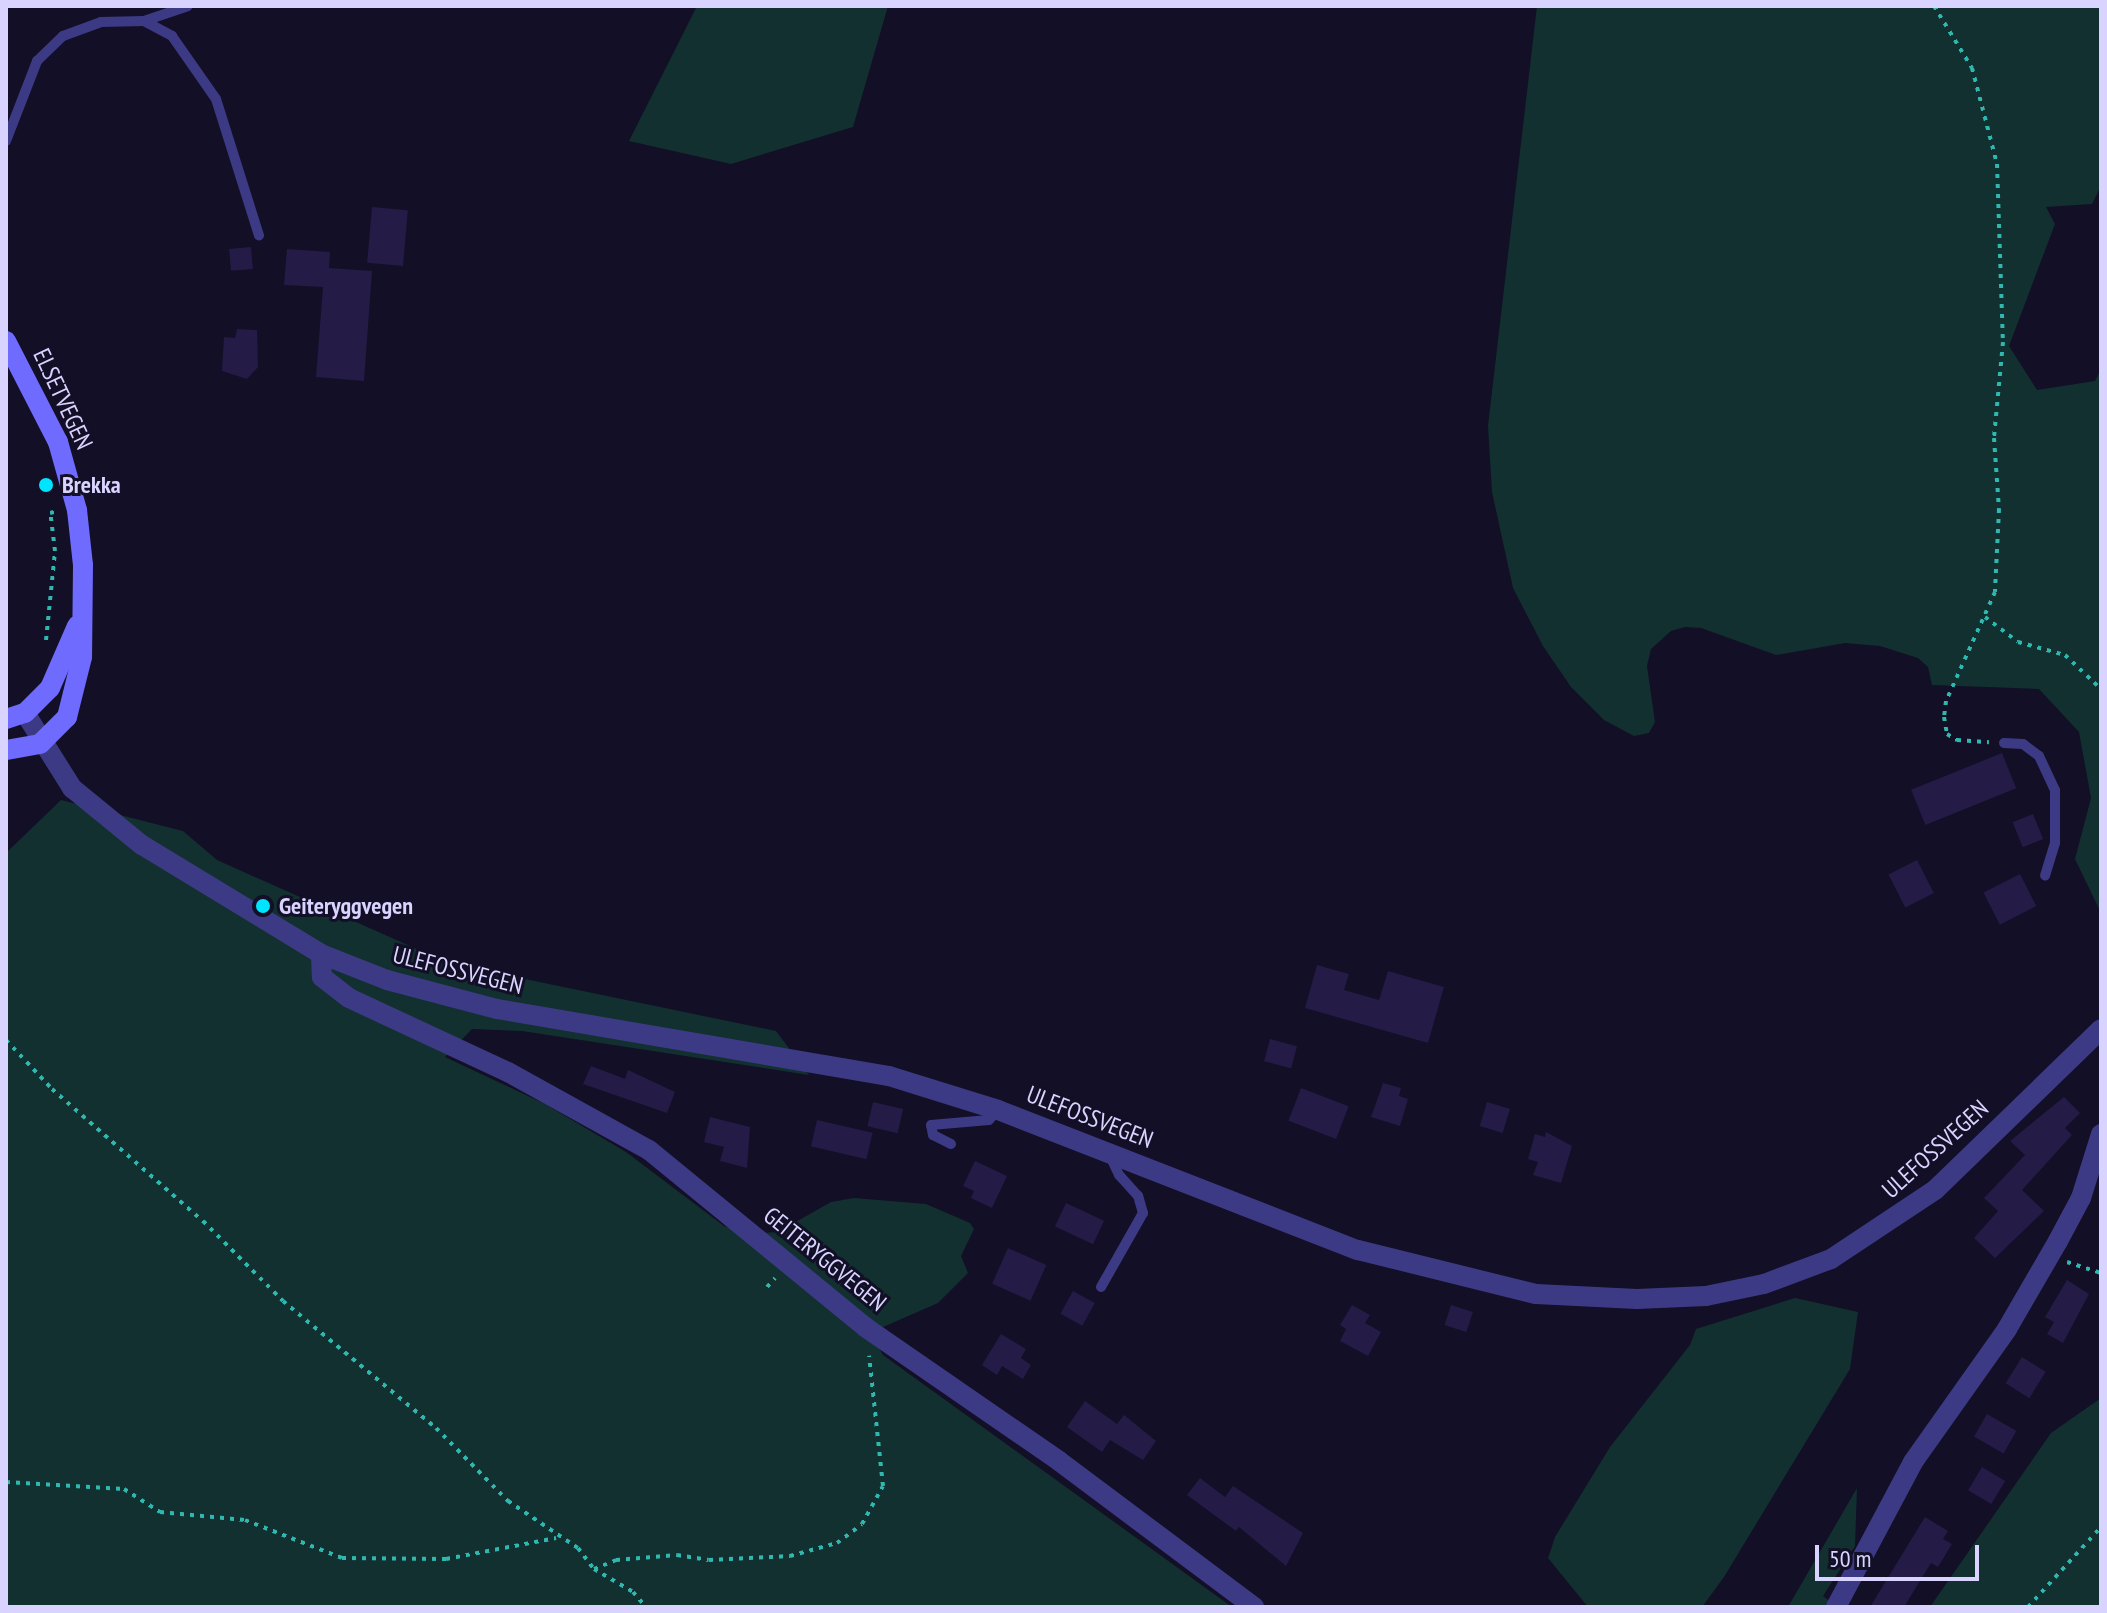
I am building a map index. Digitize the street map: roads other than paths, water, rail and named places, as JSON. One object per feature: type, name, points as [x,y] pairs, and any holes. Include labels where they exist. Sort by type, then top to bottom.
[{"type":"main road","name":"ELSETVEGEN","points":[[6,341],[48,418],[76,506],[83,565],[79,622],[82,657],[73,701],[67,717],[40,744]]},
{"type":"main road","name":"ELSETVEGEN","points":[[15,716],[50,688],[79,622]]},
{"type":"main road","points":[[6,750],[40,744]]},
{"type":"street","name":"ULEFOSSVEGEN","points":[[15,716],[72,788],[116,826],[250,915],[321,954],[387,980],[497,1009],[889,1076],[998,1110],[1358,1250],[1446,1275],[1536,1294],[1637,1299],[1706,1296],[1798,1273],[1903,1216],[2101,1029]]},
{"type":"street","name":"GEITERYGGVEGEN","points":[[321,954],[322,977],[349,998],[508,1072],[649,1150],[865,1327],[1059,1461],[1254,1607]]},
{"type":"street","points":[[1836,1607],[1913,1462],[2007,1329],[2050,1256],[2081,1198],[2101,1134]]},
{"type":"lane","points":[[6,141],[37,61],[49,48],[82,27],[144,21],[188,6]]},
{"type":"lane","points":[[144,21],[172,36],[216,99],[259,235]]},
{"type":"lane","points":[[2004,743],[2023,744],[2039,756],[2055,790],[2055,843],[2045,875]]},
{"type":"lane","points":[[951,1144],[933,1135],[931,1125],[989,1120],[998,1110]]},
{"type":"lane","points":[[1101,1287],[1143,1213],[1138,1196],[1119,1175],[1108,1152]]},
{"type":"place","name":"Brekka","points":[[46,485]]},
{"type":"place","name":"Geiteryggvegen","points":[[263,906]]}]
